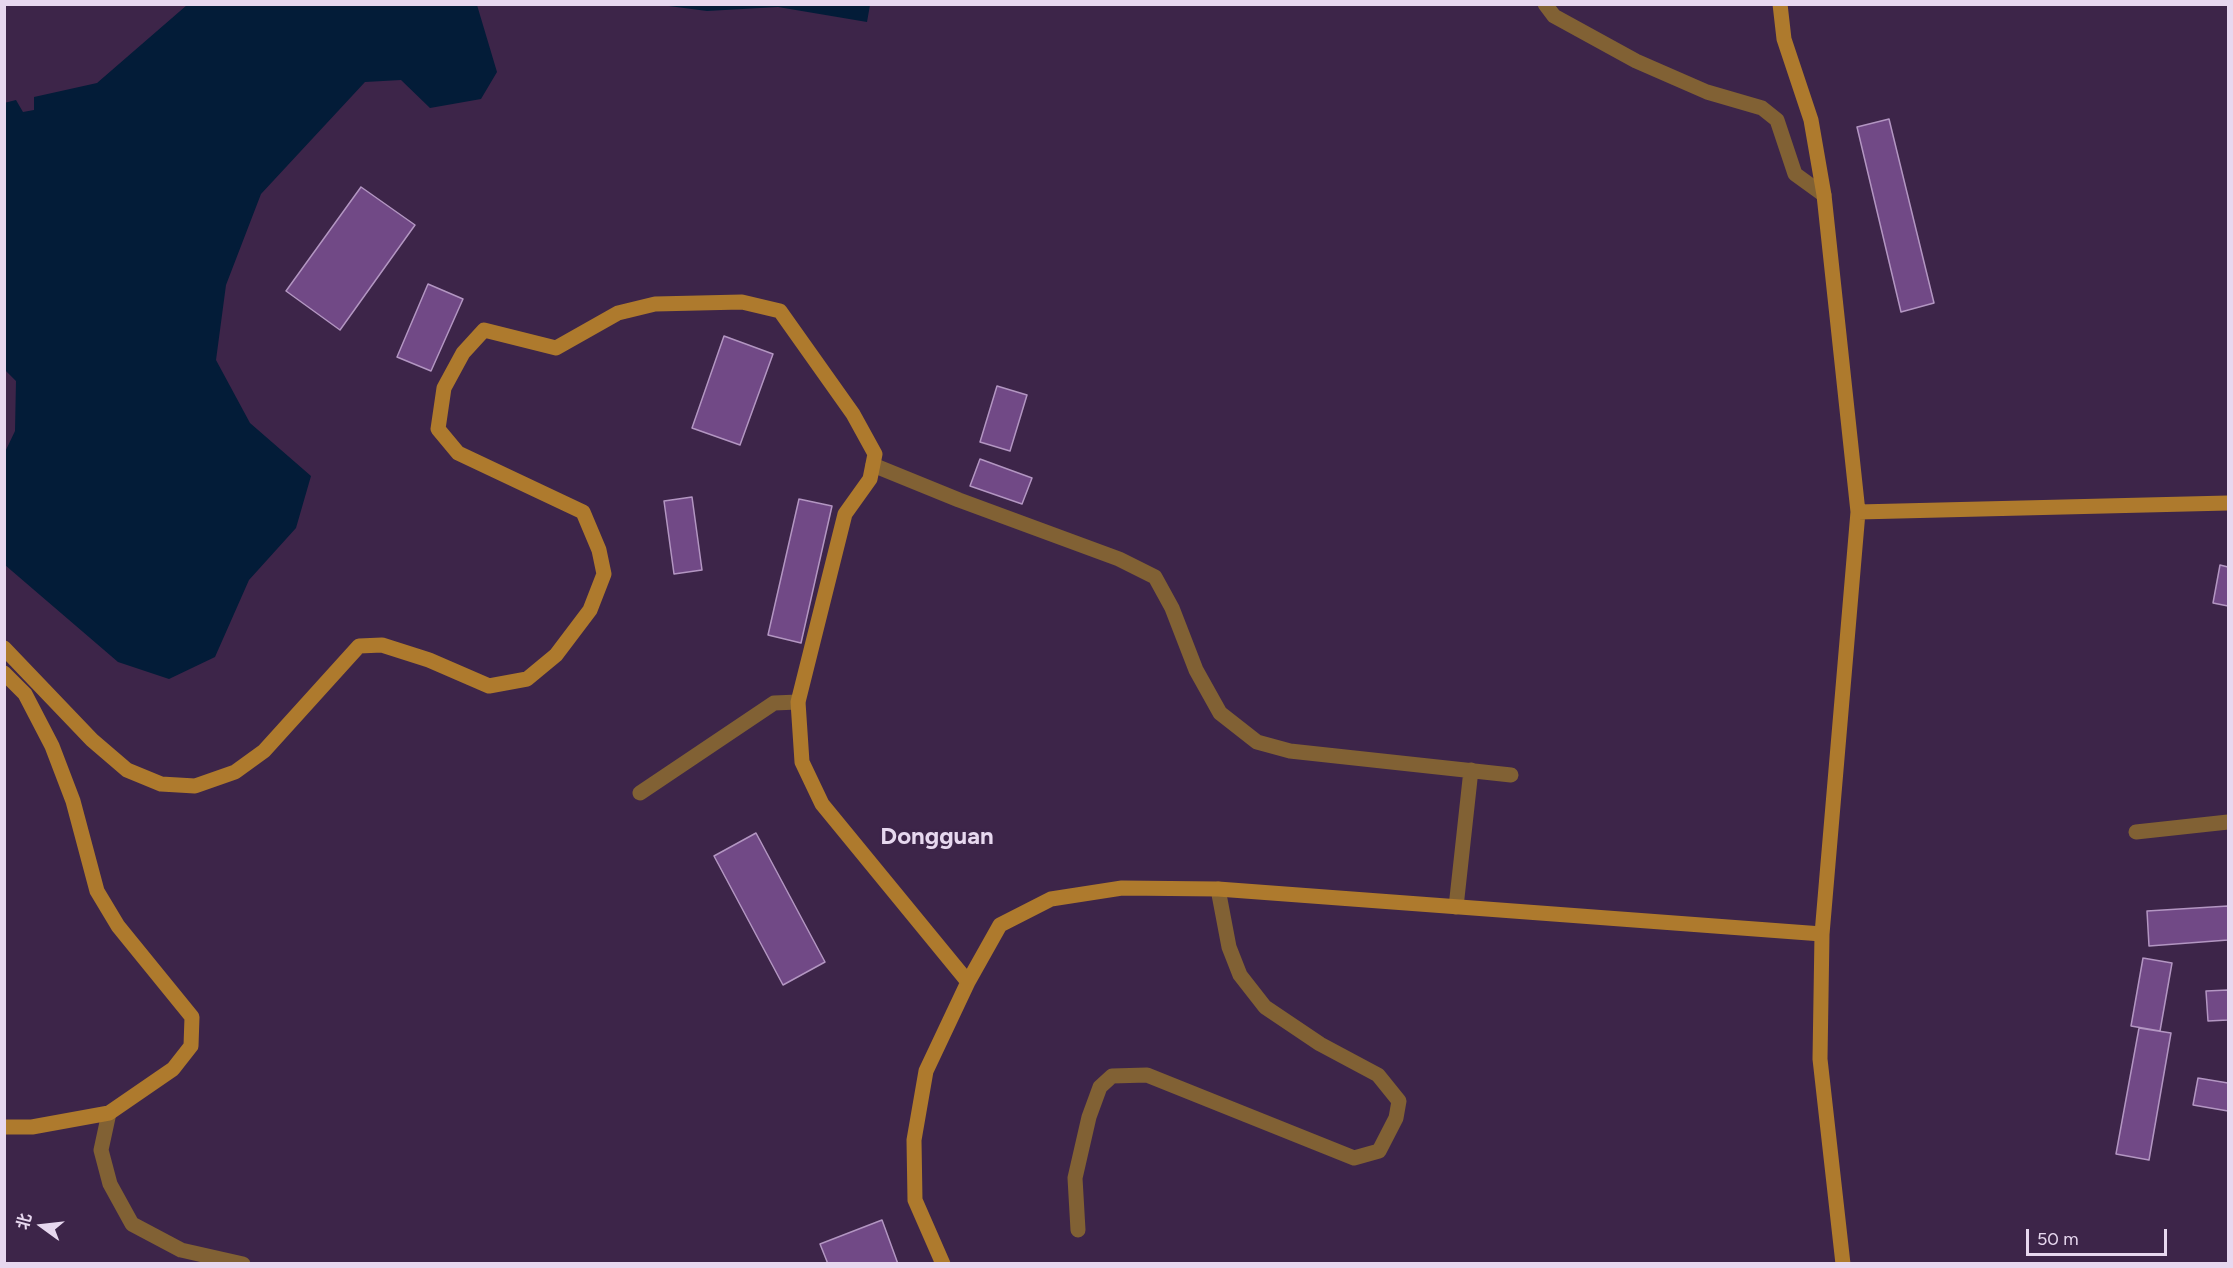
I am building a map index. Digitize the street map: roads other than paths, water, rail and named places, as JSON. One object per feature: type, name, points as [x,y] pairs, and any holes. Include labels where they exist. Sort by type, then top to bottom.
[{"type":"street","points":[[1545,4],[1554,15],[1636,62],[1707,92],[1762,108],[1777,120],[1795,174],[1824,195]]},
{"type":"street","points":[[1779,4],[1784,39],[1812,120],[1824,195],[1858,512],[1822,934],[1820,1059],[1842,1263]]},
{"type":"street","points":[[4,648],[92,740],[127,770],[162,784],[195,786],[235,772],[264,751],[359,646],[382,645],[429,660],[489,686],[527,679],[556,655],[590,610],[604,574],[599,550],[583,512],[458,453],[438,429],[444,388],[463,353],[484,330],[556,348],[618,313],[655,304],[742,302],[780,311],[853,414],[875,454],[870,479],[845,514],[798,702],[802,762],[822,804],[968,982]]},
{"type":"street","points":[[873,465],[959,500],[1119,559],[1155,577],[1172,608],[1196,670],[1220,713],[1257,742],[1290,751],[1511,775]]},
{"type":"street","points":[[1858,512],[2229,503]]},
{"type":"street","points":[[4,674],[25,694],[52,746],[73,801],[97,891],[118,926],[192,1017],[191,1046],[173,1069],[109,1113],[32,1127],[4,1127]]},
{"type":"street","points":[[640,793],[774,703],[798,702]]},
{"type":"street","points":[[1456,907],[1471,770]]},
{"type":"street","points":[[2136,832],[2229,822]]},
{"type":"street","points":[[943,1263],[915,1200],[914,1140],[926,1071],[968,982],[1000,924],[1051,899],[1122,888],[1218,889],[1822,934]]},
{"type":"street","points":[[1078,1230],[1075,1178],[1089,1117],[1100,1087],[1112,1076],[1148,1075],[1354,1158],[1379,1151],[1396,1118],[1399,1101],[1378,1075],[1320,1044],[1265,1006],[1240,975],[1230,947],[1218,889]]},
{"type":"street","points":[[109,1113],[101,1150],[110,1184],[132,1224],[181,1250],[243,1263]]},
{"type":"water","points":[[187,5],[477,5],[497,72],[481,99],[430,108],[401,80],[365,82],[261,194],[226,285],[216,360],[250,423],[311,476],[296,528],[249,580],[215,657],[169,679],[118,662],[5,565],[5,452],[15,431],[16,381],[4,369],[4,103],[16,100],[23,112],[34,110],[34,97],[97,83]]},
{"type":"water","points":[[661,5],[870,5],[867,22],[778,7],[707,11]]},
{"type":"district","name":"Dongguan","points":[[937,837]]}]
